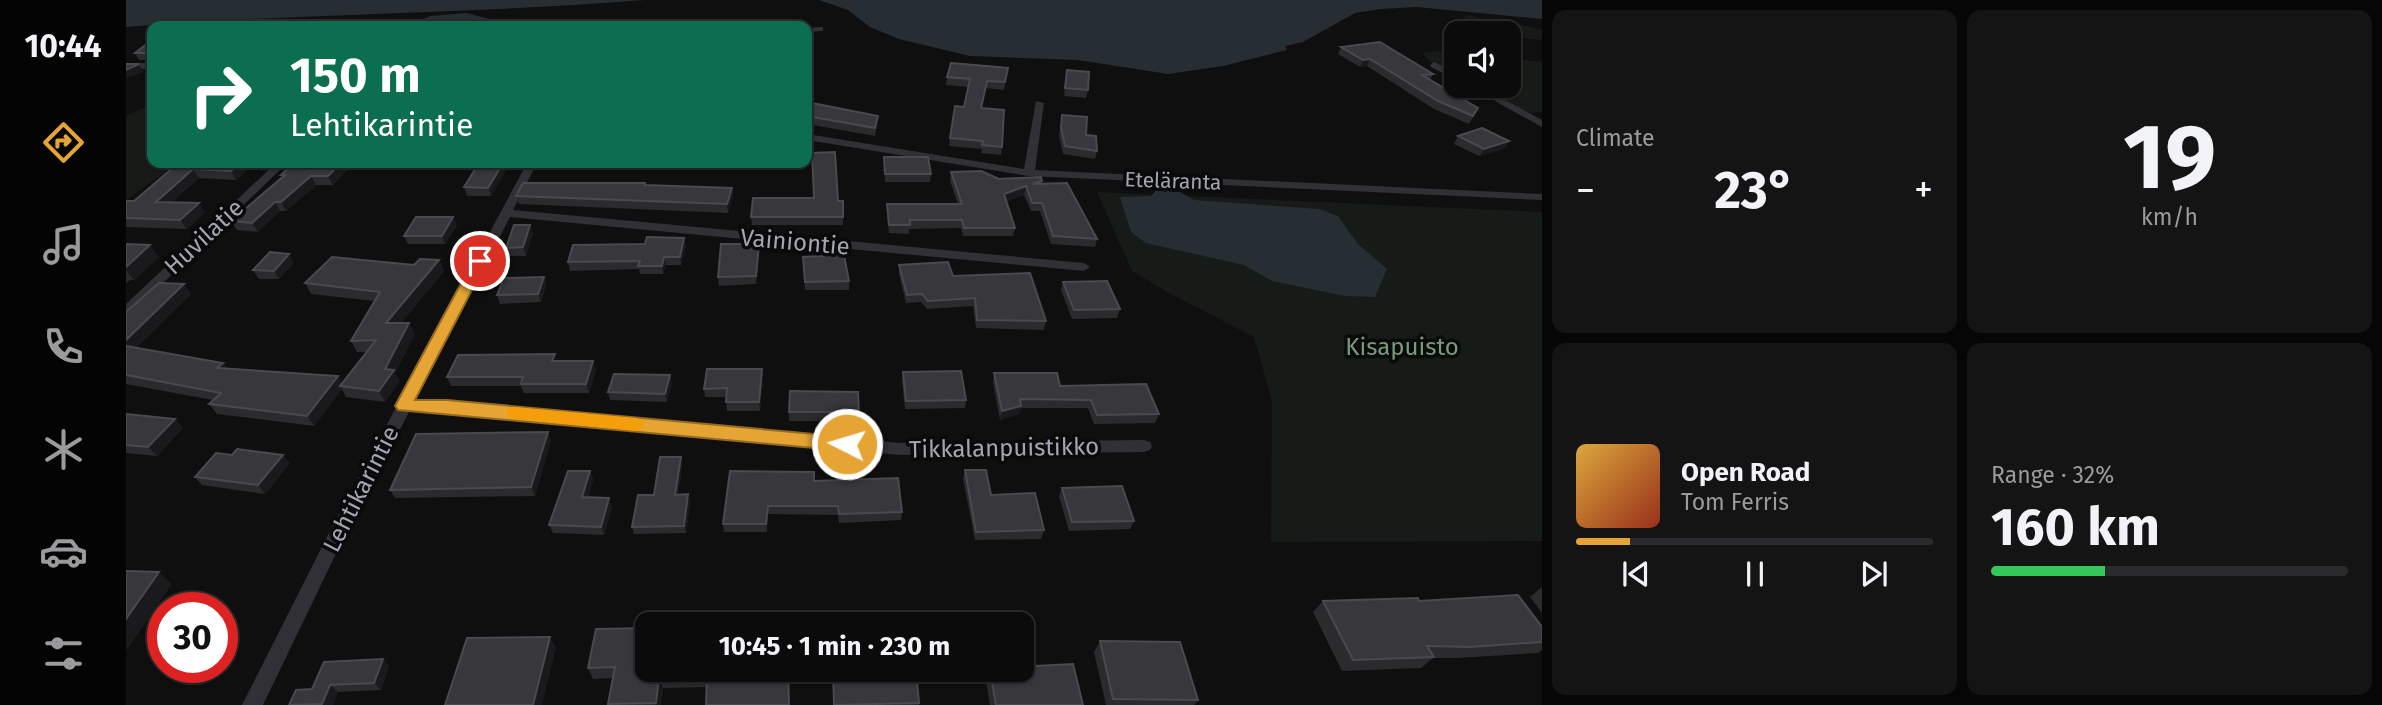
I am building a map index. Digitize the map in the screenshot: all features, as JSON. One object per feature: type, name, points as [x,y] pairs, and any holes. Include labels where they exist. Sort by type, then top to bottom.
[{"type":"street","points":[[812,30],[820,29]]},
{"type":"street","points":[[1434,65],[1444,70]]},
{"type":"street","points":[[126,66],[147,66]]},
{"type":"street","points":[[1495,98],[1542,124]]},
{"type":"street","points":[[1029,173],[1040,103]]},
{"type":"street","name":"Eteläranta","points":[[812,138],[1029,173],[1542,197]]},
{"type":"street","name":"Huvilatie","points":[[126,311],[277,168]]},
{"type":"street","name":"Lehtikarintie","points":[[252,705],[404,406],[529,168]]},
{"type":"street","name":"Vainiontie","points":[[506,213],[1084,267]]},
{"type":"street","name":"Tikkalanpuistikko","points":[[404,406],[447,407],[900,449],[1144,446]]},
{"type":"green space","points":[[1469,15],[1490,21],[1457,21]]},
{"type":"green space","points":[[1521,25],[1542,30],[1542,40],[1521,38]]},
{"type":"green space","points":[[1444,50],[1444,70],[1434,65],[1422,53]]},
{"type":"green space","points":[[1521,59],[1542,62],[1542,112],[1526,113],[1497,98],[1521,98]]},
{"type":"green space","points":[[147,106],[147,168],[171,168],[126,200],[126,116]]},
{"type":"green space","name":"Kisapuisto","points":[[1097,192],[1542,212],[1542,541],[1271,542],[1272,401],[1254,337],[1132,271]]},
{"type":"shaded area","points":[[126,0],[645,0],[213,21],[147,21],[147,25],[126,27]]},
{"type":"shaded area","points":[[819,0],[1542,0],[1542,19],[1417,7],[1381,9],[1355,13],[1303,42],[1285,46],[1287,50],[1223,66],[1168,74],[1078,60],[970,56],[899,39],[870,27],[848,10]]},
{"type":"shaded area","points":[[466,13],[497,21],[420,21],[431,16]]},
{"type":"shaded area","points":[[1156,190],[1180,192],[1194,200],[1319,209],[1338,216],[1358,244],[1387,269],[1375,297],[1345,296],[1272,281],[1244,265],[1146,243],[1131,232],[1120,197],[1151,196]]},
{"type":"building","points":[[1380,42],[1433,74],[1422,75],[1444,88],[1444,98],[1461,98],[1478,108],[1473,116],[1438,101],[1370,59],[1363,60],[1341,47]]},
{"type":"building","points":[[147,44],[147,53],[135,53]]},
{"type":"building","points":[[951,63],[1008,68],[1005,82],[987,81],[981,108],[1004,110],[1002,147],[982,145],[983,141],[950,138],[955,106],[964,107],[970,79],[947,77]]},
{"type":"building","points":[[126,64],[139,64],[126,70]]},
{"type":"building","points":[[1067,70],[1089,72],[1088,90],[1065,88]]},
{"type":"building","points":[[812,103],[878,116],[875,128],[812,117]]},
{"type":"building","points":[[1062,115],[1087,117],[1086,135],[1096,136],[1097,151],[1065,146],[1061,128]]},
{"type":"building","points":[[1482,128],[1509,141],[1484,149],[1458,136]]},
{"type":"building","points":[[835,152],[838,201],[843,201],[843,217],[751,217],[753,198],[814,198],[812,153]]},
{"type":"building","points":[[884,157],[928,157],[931,174],[885,174]]},
{"type":"building","points":[[173,168],[234,168],[231,171],[193,169],[156,202],[199,203],[180,220],[126,218],[126,201],[134,201]]},
{"type":"building","points":[[288,168],[336,168],[328,176],[311,176],[252,223],[231,221],[285,175],[281,175]]},
{"type":"building","points":[[476,168],[500,168],[488,188],[464,187]]},
{"type":"building","points":[[981,171],[999,179],[1041,177],[1042,181],[1033,184],[1067,183],[1097,239],[1053,236],[1042,203],[1032,203],[1026,186],[1004,194],[1015,228],[964,228],[962,220],[910,220],[910,225],[889,225],[887,204],[962,204],[951,172]]},
{"type":"building","points":[[523,183],[645,183],[732,188],[727,204],[516,196]]},
{"type":"building","points":[[416,217],[453,217],[442,236],[404,236]]},
{"type":"building","points":[[514,225],[530,225],[523,247],[506,248]]},
{"type":"building","points":[[647,237],[684,238],[680,257],[664,257],[662,266],[638,266],[640,261],[568,262],[573,245],[645,244]]},
{"type":"building","points":[[126,244],[150,245],[126,267]]},
{"type":"building","points":[[721,244],[759,244],[756,276],[718,277]]},
{"type":"building","points":[[270,252],[289,254],[274,271],[253,270]]},
{"type":"building","points":[[844,255],[849,281],[805,282],[803,257]]},
{"type":"building","points":[[332,257],[414,265],[420,259],[439,260],[386,323],[409,323],[385,369],[394,370],[379,391],[340,386],[376,340],[351,341],[380,292],[305,283]]},
{"type":"building","points":[[948,262],[953,276],[1030,273],[1046,321],[977,320],[975,298],[928,301],[922,294],[907,295],[899,265]]},
{"type":"building","points":[[544,277],[538,294],[497,295],[504,278]]},
{"type":"building","points":[[1107,281],[1120,309],[1074,310],[1063,282]]},
{"type":"building","points":[[159,283],[184,284],[126,340],[126,312]]},
{"type":"building","points":[[126,346],[223,363],[217,368],[338,376],[307,416],[209,404],[221,393],[126,375]]},
{"type":"building","points":[[555,354],[552,361],[593,361],[586,384],[521,384],[523,377],[447,377],[458,355]]},
{"type":"building","points":[[707,369],[762,369],[759,402],[726,402],[727,388],[704,389]]},
{"type":"building","points":[[961,371],[966,400],[906,401],[903,372]]},
{"type":"building","points":[[994,373],[1057,373],[1060,386],[1146,384],[1159,414],[1097,415],[1091,400],[1020,399],[1021,406],[1002,411]]},
{"type":"building","points":[[614,374],[670,375],[665,394],[608,392]]},
{"type":"building","points":[[790,391],[858,392],[859,412],[789,412]]},
{"type":"building","points":[[126,414],[175,419],[148,447],[126,445]]},
{"type":"building","points":[[548,432],[531,487],[390,490],[416,434]]},
{"type":"building","points":[[237,449],[283,455],[258,485],[195,477],[216,453],[232,455]]},
{"type":"building","points":[[660,457],[681,457],[675,495],[688,494],[684,526],[632,527],[638,495],[654,495]]},
{"type":"building","points":[[965,470],[986,470],[991,495],[1035,493],[1044,530],[976,532]]},
{"type":"building","points":[[568,471],[590,471],[582,497],[609,498],[601,527],[549,525]]},
{"type":"building","points":[[730,471],[814,472],[814,481],[898,478],[902,512],[839,514],[838,506],[768,506],[766,524],[723,524]]},
{"type":"building","points":[[1122,486],[1134,521],[1072,522],[1062,488]]},
{"type":"building","points":[[126,571],[159,572],[126,619]]},
{"type":"building","points":[[1518,595],[1542,627],[1542,642],[1470,647],[1427,646],[1434,657],[1353,660],[1323,601],[1418,598],[1419,601]]},
{"type":"building","points":[[635,628],[635,682],[658,682],[656,703],[608,704],[615,667],[588,668],[596,629]]},
{"type":"building","points":[[550,637],[533,705],[445,705],[467,638]]},
{"type":"building","points":[[1100,641],[1180,642],[1198,700],[1113,699]]},
{"type":"building","points":[[383,659],[374,683],[330,685],[322,704],[289,705],[296,690],[312,689],[324,662]]},
{"type":"building","points":[[1073,664],[1083,705],[996,705],[992,682],[1034,682],[1034,666]]},
{"type":"building","points":[[707,682],[788,682],[789,705],[706,705]]},
{"type":"building","points":[[833,682],[917,682],[919,703],[834,705]]},
{"type":"slow traffic","points":[[515,413],[636,424]]},
{"type":"route","points":[[480,261],[404,406],[447,407],[847,444]]}]
